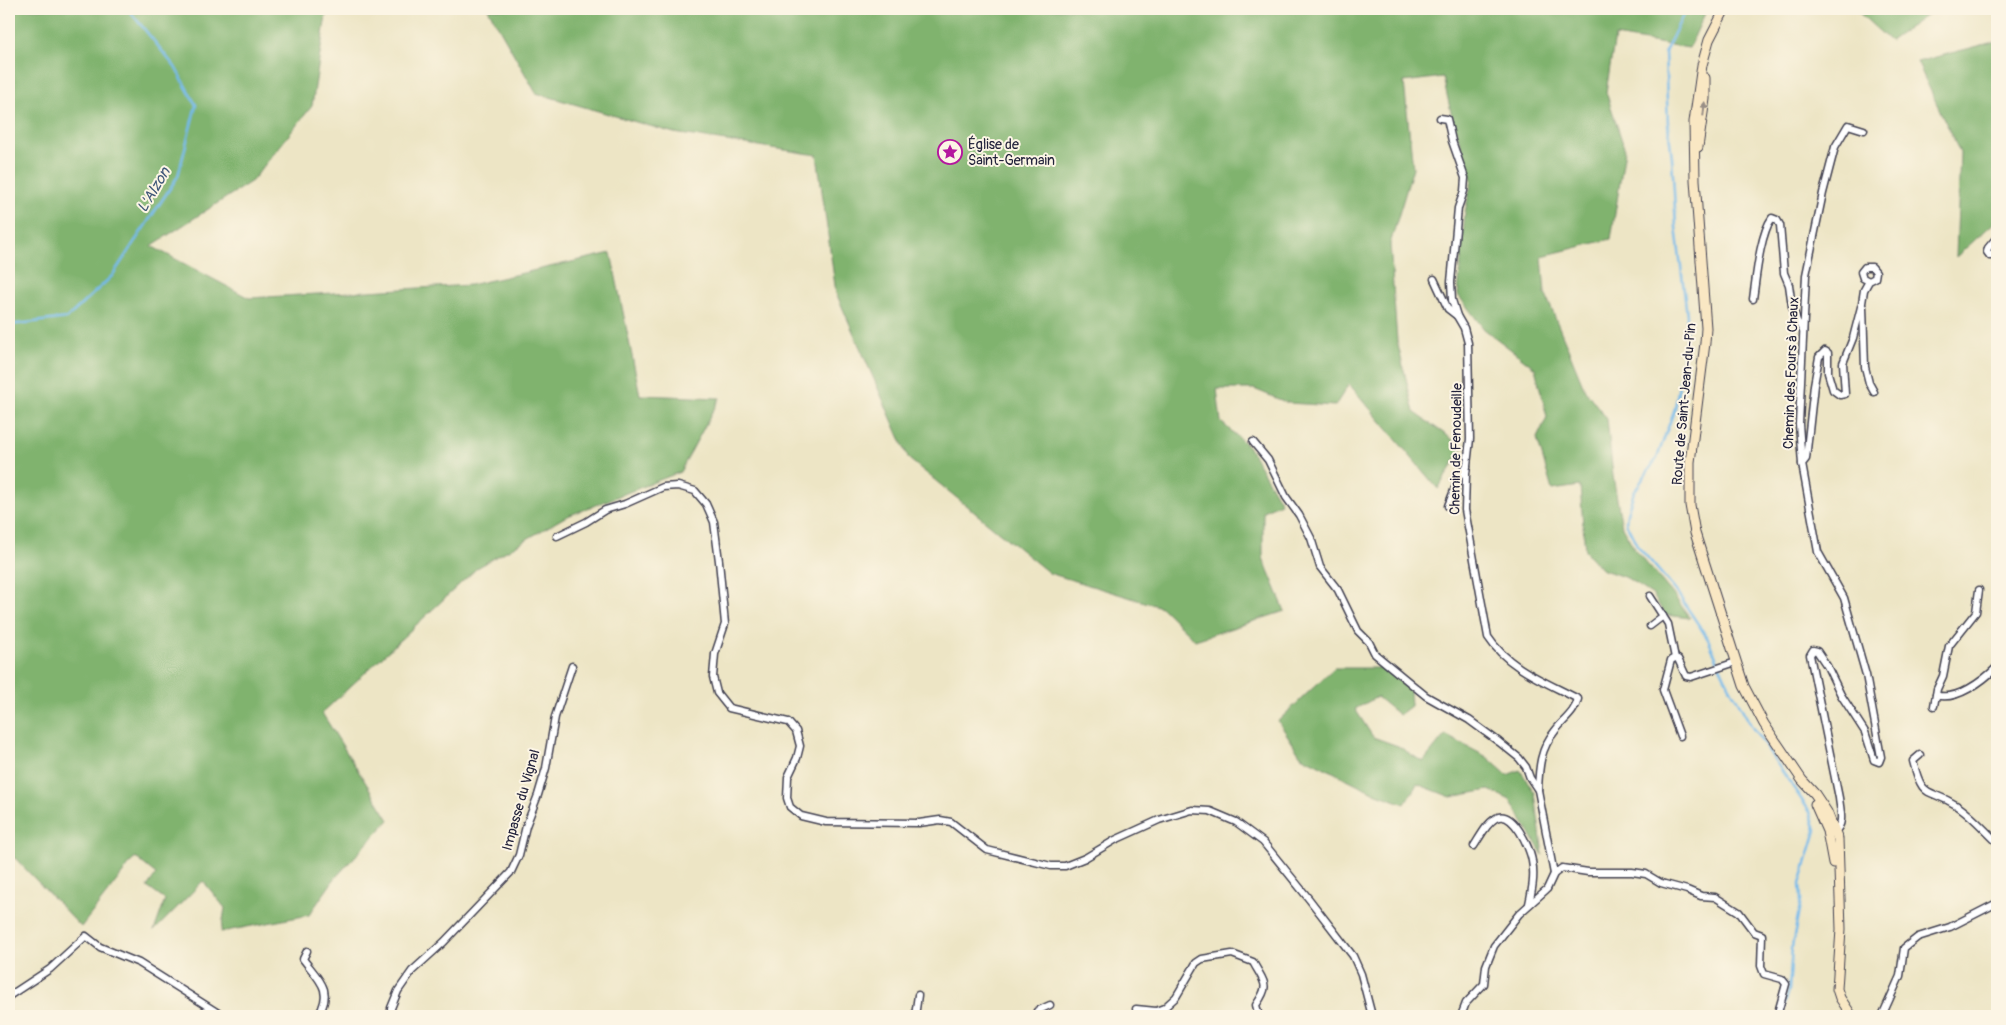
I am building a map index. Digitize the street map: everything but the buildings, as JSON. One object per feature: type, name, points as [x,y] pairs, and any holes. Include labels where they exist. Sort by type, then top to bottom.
[{"type":"main road","name":"Route de Saint-Jean-du-Pin","points":[[1725,9],[1710,40],[1705,57],[1705,99],[1698,149],[1695,156],[1694,180],[1703,272],[1706,343],[1690,462],[1690,505],[1695,533],[1744,686],[1752,702],[1802,780],[1828,831],[1838,896]]},
{"type":"main road","name":"Route de Saint-Jean-du-Pin","points":[[1802,780],[1823,806],[1838,839],[1840,929],[1837,989],[1840,998],[1852,1016]]},
{"type":"street","name":"Chemin de Fenoudeille","points":[[1440,118],[1447,119],[1452,141],[1465,178],[1464,191],[1458,208],[1451,282],[1452,300],[1468,343],[1470,365],[1470,439],[1466,510],[1488,637],[1497,651],[1511,663],[1578,699],[1571,714],[1555,730],[1544,746],[1539,763],[1538,790]]},
{"type":"street","name":"Chemin des Fours à Chaux","points":[[1835,831],[1839,828],[1842,819],[1810,655],[1813,650],[1817,651],[1828,666],[1841,695],[1865,732],[1874,760],[1879,762],[1882,757],[1866,675],[1844,598],[1818,552],[1802,464],[1799,424],[1806,276],[1823,193],[1835,147],[1848,125],[1864,130]]},
{"type":"street","points":[[1753,299],[1768,223],[1772,218],[1777,220],[1780,225],[1784,273],[1789,285],[1792,306],[1797,322],[1804,332]]},
{"type":"street","points":[[1997,237],[1988,248],[1990,256],[1997,253]]},
{"type":"street","points":[[1434,279],[1448,309],[1457,316]]},
{"type":"street","points":[[1802,464],[1806,459],[1819,357],[1825,351],[1828,353],[1828,373],[1833,390],[1840,395],[1845,394],[1843,363],[1853,338],[1864,290],[1869,281]]},
{"type":"street","points":[[1862,303],[1865,367],[1869,383],[1874,392]]},
{"type":"street","points":[[1253,442],[1268,460],[1286,497],[1299,515],[1311,538],[1320,567],[1338,590],[1358,631],[1369,642],[1375,654],[1426,696],[1469,720],[1519,758],[1526,767],[1530,778],[1538,790],[1554,874]]},
{"type":"street","points":[[1448,506],[1462,470],[1467,466]]},
{"type":"street","points":[[557,536],[586,522],[605,510],[663,487],[678,486],[695,490],[706,504],[714,522],[719,561],[725,624],[715,654],[713,677],[717,693],[729,708],[788,722],[796,731],[800,746],[797,758],[788,777],[787,798],[790,807],[801,816],[826,822],[919,823],[940,820],[951,822],[987,850],[1051,866],[1065,866],[1085,858],[1115,840],[1159,820],[1192,810],[1210,811],[1236,822],[1263,842],[1309,899],[1354,956],[1361,974],[1372,1016]]},
{"type":"street","points":[[1934,706],[1949,646],[1976,612],[1979,590]]},
{"type":"street","points":[[1650,596],[1671,630],[1675,658],[1678,659],[1686,676],[1690,677],[1736,662]]},
{"type":"street","points":[[1650,626],[1663,616]]},
{"type":"street","points":[[1675,658],[1671,660],[1663,690],[1680,736]]},
{"type":"street","name":"Impasse du Vignal","points":[[391,1016],[391,1008],[398,992],[412,971],[444,942],[511,872],[519,856],[526,826],[546,768],[555,717],[572,666]]},
{"type":"street","points":[[1936,695],[1941,697],[1954,696],[1989,675],[1997,667]]},
{"type":"street","points":[[1920,755],[1913,761],[1917,779],[1922,787],[1929,793],[1957,805],[1997,842]]},
{"type":"street","points":[[1474,846],[1495,818],[1508,818],[1518,829],[1527,846],[1532,862],[1533,881],[1528,905]]},
{"type":"street","points":[[1461,1016],[1466,1003],[1484,984],[1486,966],[1494,946],[1519,914],[1547,889],[1554,874],[1562,868],[1588,872],[1632,872],[1646,874],[1661,883],[1701,896],[1714,897],[1739,912],[1754,932],[1762,935],[1761,966],[1764,974],[1782,979],[1786,984],[1777,1016]]},
{"type":"street","points":[[1882,1016],[1900,976],[1904,948],[1918,938],[1950,927],[1997,903]]},
{"type":"street","points":[[9,996],[50,969],[86,936],[100,947],[139,963],[188,992],[223,1016]]},
{"type":"street","points":[[306,951],[303,959],[325,988],[324,1007],[318,1016]]},
{"type":"street","points":[[1136,1009],[1156,1011],[1164,1008],[1176,997],[1196,963],[1202,959],[1232,954],[1253,962],[1266,987],[1265,992],[1256,1004],[1259,1016]]},
{"type":"street","points":[[916,1016],[918,995]]},
{"type":"street","points":[[1035,1016],[1037,1011],[1050,1005]]},
{"type":"green space","points":[[9,9],[327,9],[312,106],[252,181],[151,246],[249,298],[470,285],[611,253],[640,395],[720,398],[680,472],[565,517],[477,568],[322,713],[389,820],[335,878],[309,915],[221,932],[225,908],[203,881],[154,931],[165,900],[147,887],[156,874],[135,857],[81,927],[15,858],[9,859]]},
{"type":"green space","points":[[488,9],[1707,9],[1689,48],[1615,36],[1606,92],[1625,150],[1611,239],[1542,256],[1545,293],[1585,390],[1607,419],[1613,476],[1622,527],[1636,551],[1672,593],[1690,618],[1665,615],[1653,595],[1627,578],[1601,569],[1585,551],[1580,486],[1552,490],[1537,438],[1547,417],[1535,368],[1484,329],[1458,295],[1465,212],[1472,180],[1452,117],[1443,77],[1404,82],[1413,168],[1390,244],[1397,341],[1414,412],[1463,447],[1438,489],[1349,384],[1335,406],[1288,403],[1254,389],[1217,389],[1221,422],[1248,446],[1281,503],[1263,511],[1263,558],[1285,611],[1195,640],[1161,607],[1049,573],[909,459],[836,293],[817,155],[674,133],[536,93]]},
{"type":"green space","points":[[1855,9],[1936,9],[1890,41]]},
{"type":"green space","points":[[1997,41],[1997,220],[1956,257],[1960,153],[1917,62]]},
{"type":"green space","points":[[1334,668],[1385,668],[1410,689],[1411,706],[1399,715],[1377,697],[1355,709],[1373,737],[1398,746],[1423,762],[1445,735],[1487,757],[1507,775],[1520,770],[1535,793],[1543,855],[1510,800],[1489,790],[1451,797],[1417,784],[1405,804],[1377,794],[1301,756],[1278,721]]},
{"type":"waterway","name":"L'Alzon","points":[[9,325],[67,318],[112,276],[178,176],[196,105],[175,67],[128,9]]},
{"type":"waterway","points":[[1686,9],[1665,52],[1668,125],[1676,227],[1687,315],[1685,349],[1675,408],[1657,458],[1634,492],[1627,513],[1626,523],[1637,545],[1676,591],[1708,639],[1725,678],[1752,727],[1810,812],[1816,830],[1800,884],[1801,900],[1792,947],[1789,990],[1782,1016]]},
{"type":"place","name":"Église de Saint-Germain","points":[[950,152]]}]
